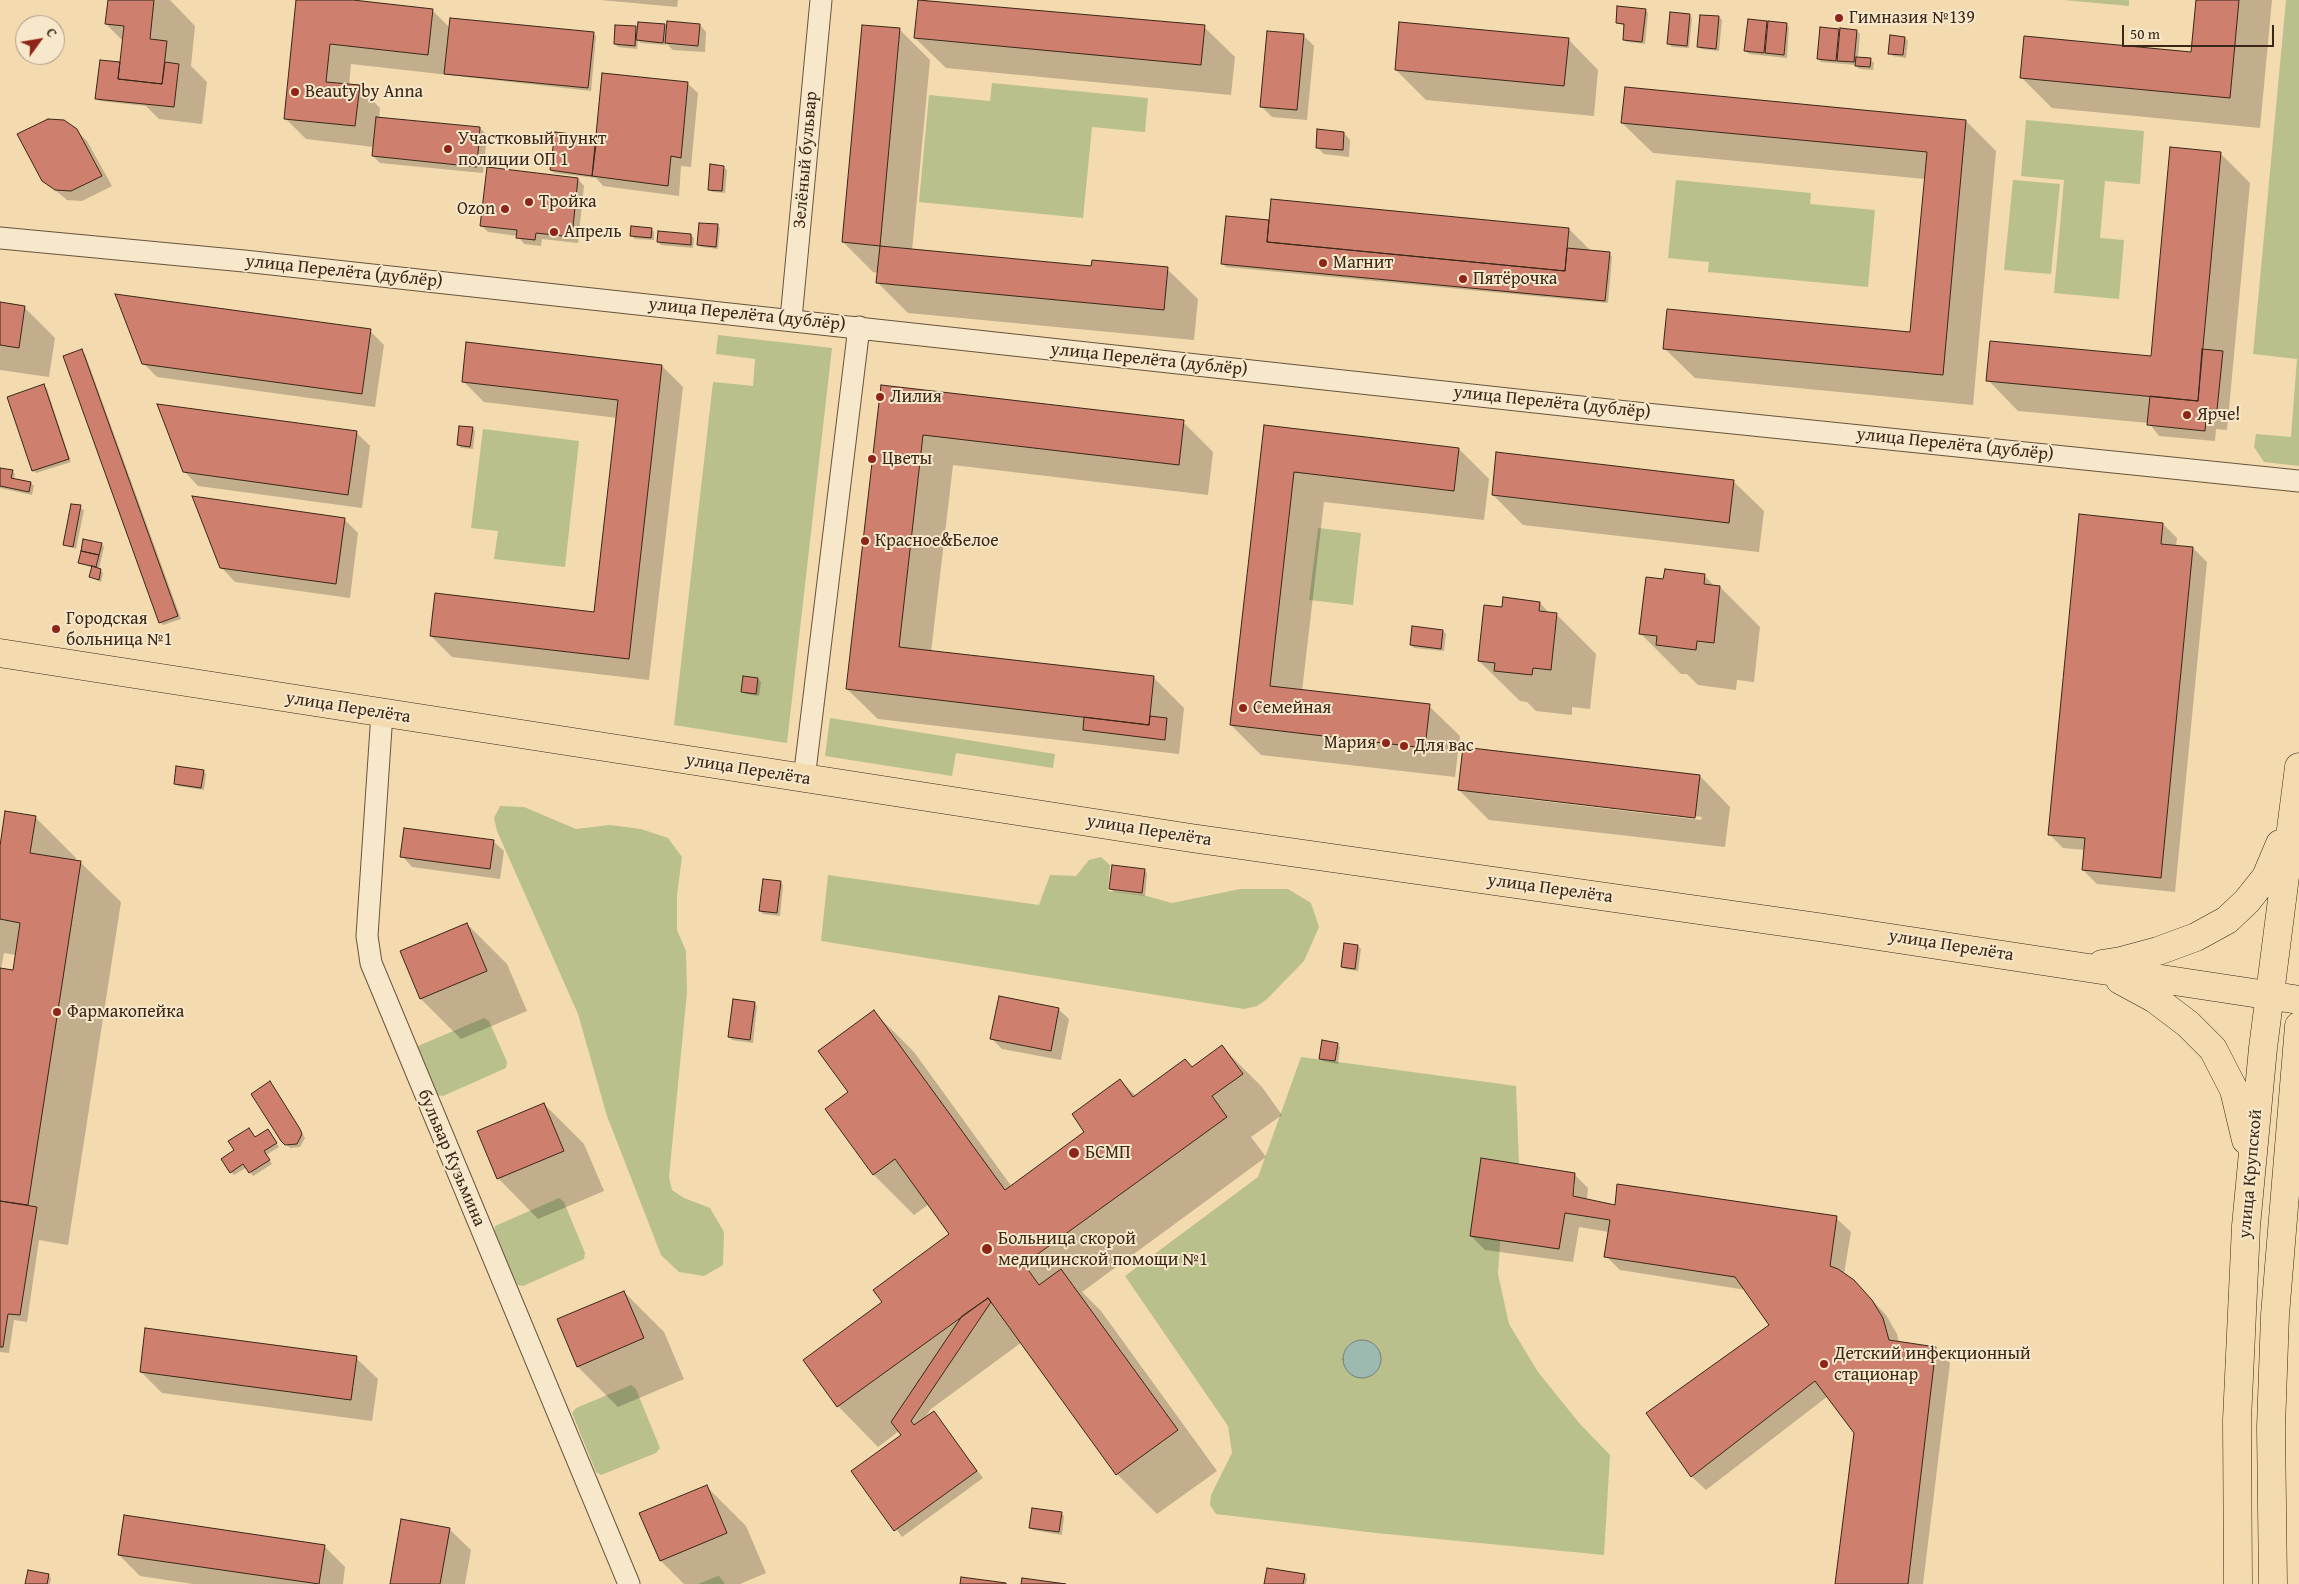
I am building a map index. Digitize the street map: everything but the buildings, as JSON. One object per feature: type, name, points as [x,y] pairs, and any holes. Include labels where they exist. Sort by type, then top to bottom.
[{"type":"main road","name":"улица Перелёта","points":[[0,653],[804,779],[1343,860],[2083,966],[2299,1000]]},
{"type":"main road","name":"улица Крупской","points":[[2238,1584],[2237,1411],[2241,1300],[2251,1162],[2299,767]]},
{"type":"main road","points":[[2083,966],[2121,961],[2158,951],[2196,937],[2227,920],[2247,901],[2266,877],[2293,816]]},
{"type":"main road","points":[[2083,966],[2120,980],[2155,999],[2188,1024],[2213,1049],[2234,1090],[2251,1162]]},
{"type":"main road","name":"улица Крупской","points":[[2273,1584],[2271,1427],[2278,1263],[2299,1026]]},
{"type":"street","name":"Зелёный бульвар","points":[[791,320],[820,0]]},
{"type":"street","name":"улица Перелёта (дублёр)","points":[[0,238],[254,262],[1627,412],[2299,481]]},
{"type":"street","points":[[804,779],[859,327]]},
{"type":"street","name":"бульвар Кузьмина","points":[[382,713],[367,936],[371,963],[629,1584]]},
{"type":"street","points":[[2278,1263],[2299,1189]]},
{"type":"green space","points":[[2063,0],[2129,0],[2129,6]]},
{"type":"green space","points":[[2286,0],[2299,0],[2299,466],[2264,462],[2254,447],[2256,434],[2291,437],[2297,359],[2253,354]]},
{"type":"green space","points":[[992,83],[1148,98],[1145,132],[1092,127],[1083,218],[919,202],[929,95],[990,101]]},
{"type":"green space","points":[[2026,120],[2144,131],[2140,184],[2105,181],[2100,238],[2124,240],[2119,299],[2054,293],[2064,180],[2021,176]]},
{"type":"green space","points":[[1676,180],[1811,193],[1810,204],[1875,210],[1868,287],[1708,272],[1709,262],[1668,258]]},
{"type":"green space","points":[[2013,180],[2060,184],[2051,274],[2004,270]]},
{"type":"green space","points":[[718,335],[832,348],[787,743],[674,725],[713,382],[753,386],[755,359],[716,354]]},
{"type":"green space","points":[[483,429],[579,441],[565,567],[494,559],[498,531],[471,528]]},
{"type":"green space","points":[[1318,528],[1361,533],[1353,605],[1309,600]]},
{"type":"green space","points":[[830,718],[1055,754],[1053,768],[956,753],[952,776],[825,756]]},
{"type":"green space","points":[[500,806],[524,807],[576,829],[610,825],[641,829],[668,838],[682,857],[677,895],[677,930],[686,951],[687,992],[669,1177],[672,1190],[684,1198],[710,1208],[724,1232],[723,1265],[704,1276],[679,1272],[661,1255],[607,1116],[578,1014],[497,831],[494,818]]},
{"type":"green space","points":[[1101,857],[1110,865],[1108,891],[1143,895],[1172,903],[1240,889],[1288,889],[1311,903],[1319,927],[1304,961],[1267,999],[1257,1006],[1244,1009],[821,941],[828,875],[1039,905],[1050,875],[1076,876],[1089,860]]},
{"type":"green space","points":[[484,1018],[489,1021],[507,1062],[506,1068],[443,1096],[437,1095],[417,1049],[418,1046]]},
{"type":"green space","points":[[1301,1057],[1516,1086],[1520,1191],[1501,1229],[1498,1274],[1509,1324],[1538,1372],[1580,1424],[1610,1455],[1604,1555],[1376,1533],[1216,1514],[1210,1505],[1211,1495],[1232,1453],[1228,1426],[1125,1276],[1258,1177]]},
{"type":"green space","points":[[559,1198],[564,1202],[585,1253],[584,1259],[523,1286],[517,1285],[494,1232],[495,1226]]},
{"type":"green space","points":[[631,1385],[636,1389],[660,1448],[656,1453],[601,1475],[596,1472],[572,1413],[576,1408]]},
{"type":"green space","points":[[719,1576],[725,1584],[698,1584],[715,1577]]},
{"type":"water","points":[[1362,1340],[1375,1346],[1381,1359],[1375,1372],[1362,1378],[1349,1372],[1343,1359],[1349,1346]]},
{"type":"place","name":"Гимназия №139","points":[[1839,18]]},
{"type":"place","name":"Beauty by Anna","points":[[295,92]]},
{"type":"place","name":"Участковый пункт полиции ОП 1","points":[[448,149]]},
{"type":"place","name":"Тройка","points":[[529,202]]},
{"type":"place","name":"Ozon","points":[[505,209]]},
{"type":"place","name":"Апрель","points":[[554,232]]},
{"type":"place","name":"Магнит","points":[[1323,263]]},
{"type":"place","name":"Пятёрочка","points":[[1463,279]]},
{"type":"place","name":"Лилия","points":[[880,397]]},
{"type":"place","name":"Ярче!","points":[[2187,415]]},
{"type":"place","name":"Цветы","points":[[872,459]]},
{"type":"place","name":"Красное&Белое","points":[[865,541]]},
{"type":"place","name":"Городская больница №1","points":[[56,629]]},
{"type":"place","name":"Семейная","points":[[1243,708]]},
{"type":"place","name":"Мария","points":[[1386,743]]},
{"type":"place","name":"Для вас","points":[[1404,746]]},
{"type":"place","name":"Фармакопейка","points":[[57,1012]]},
{"type":"place","name":"БСМП","points":[[1074,1153]]},
{"type":"place","name":"Больница скорой медицинской помощи №1","points":[[987,1249]]},
{"type":"place","name":"Детский инфекционный стационар","points":[[1824,1364]]}]
